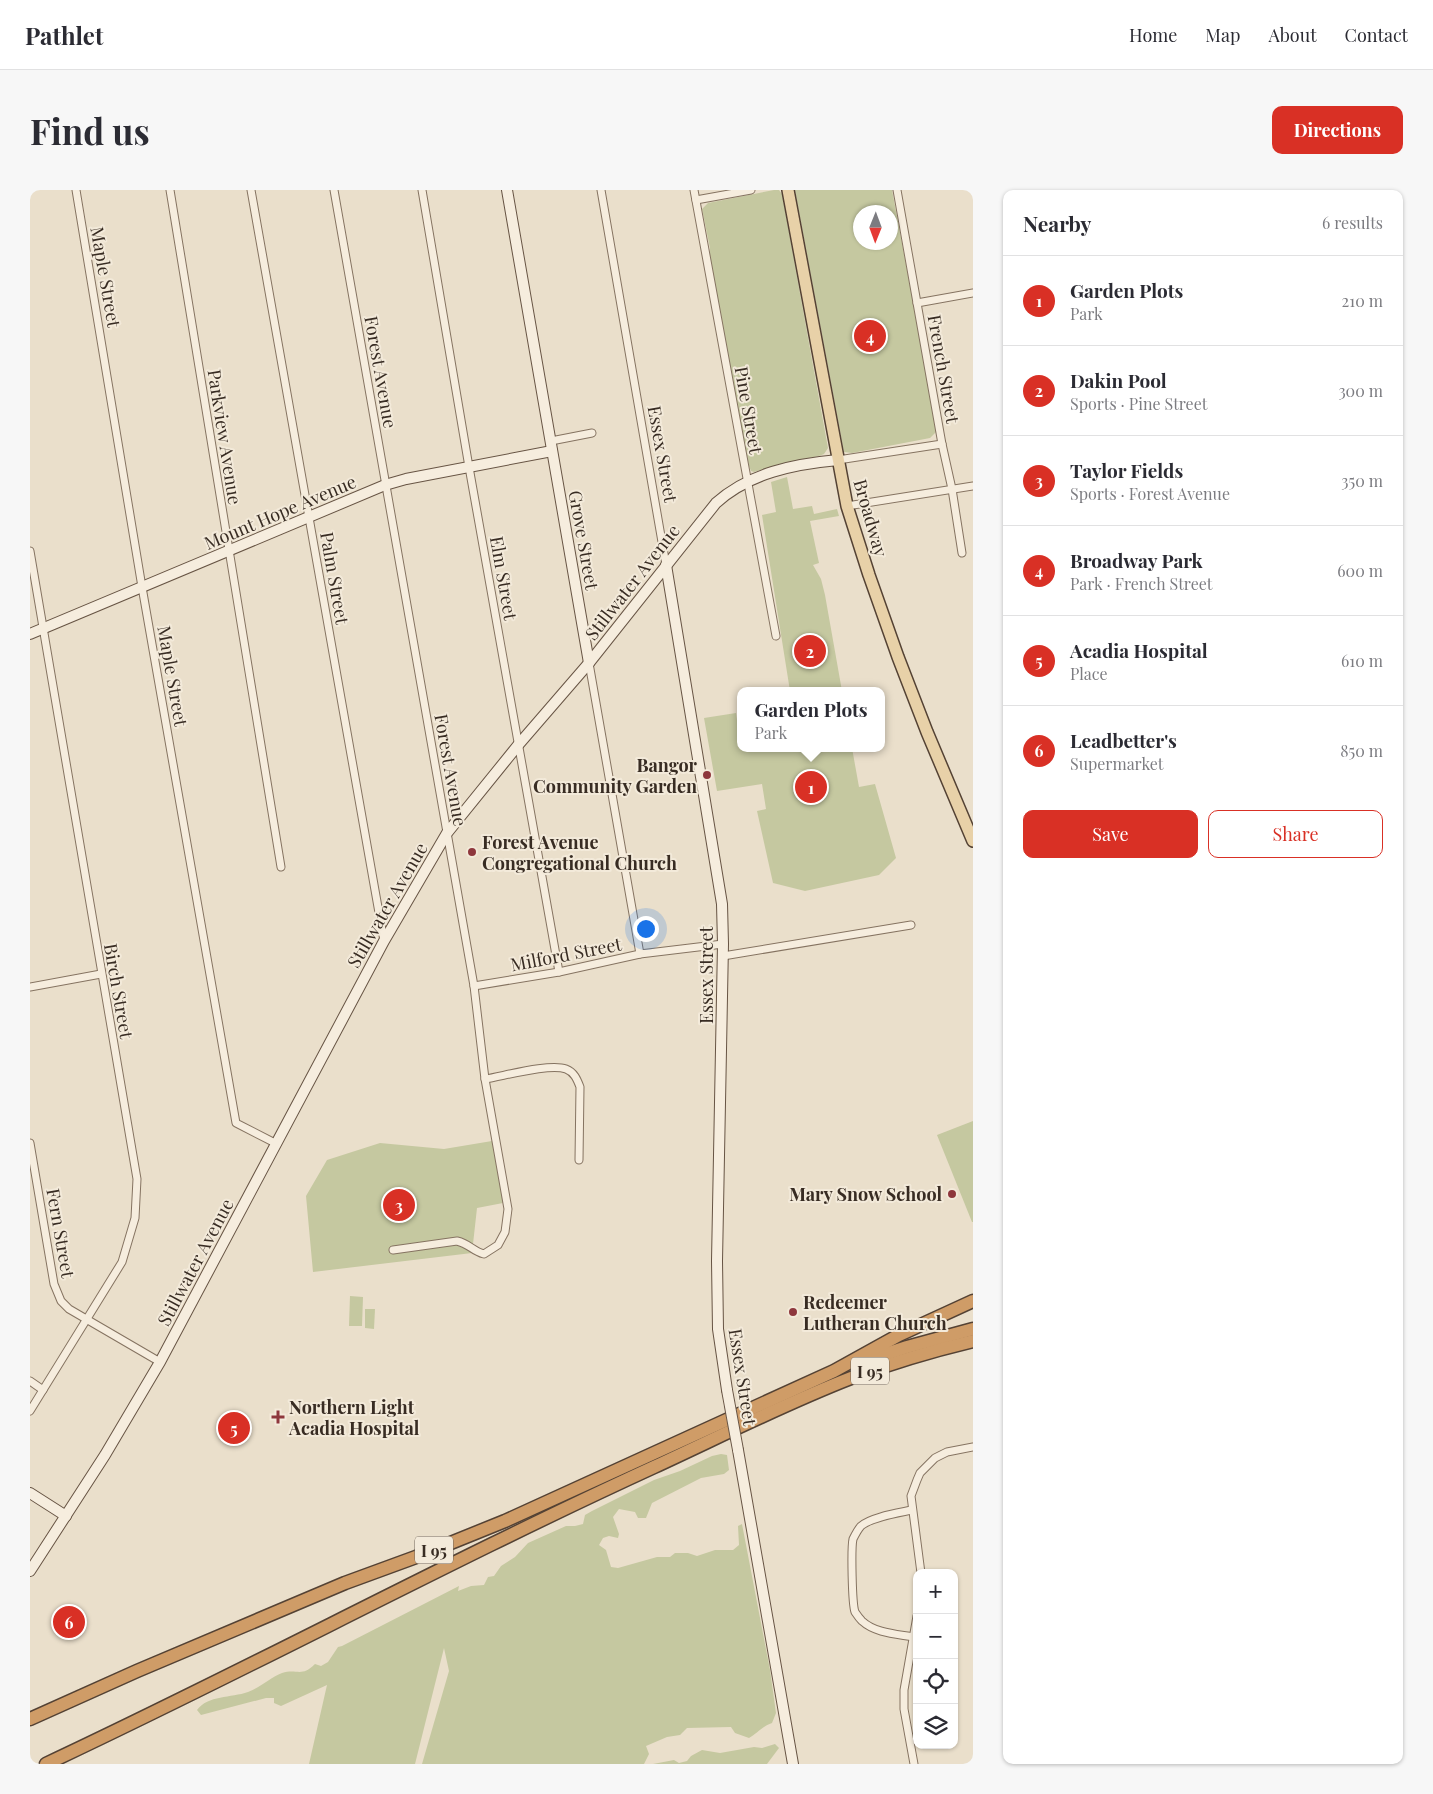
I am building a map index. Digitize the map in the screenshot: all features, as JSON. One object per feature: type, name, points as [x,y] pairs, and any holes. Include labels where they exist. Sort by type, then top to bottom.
[{"type":"highway","points":[[834,1371],[899,1335],[973,1301]]},
{"type":"highway","name":"I 95","points":[[30,1719],[137,1671],[345,1583],[416,1557],[504,1521],[834,1371],[907,1347],[973,1329]]},
{"type":"highway","name":"I 95","points":[[46,1764],[243,1669],[562,1509],[778,1410],[878,1368],[918,1355],[971,1342]]},
{"type":"main road","name":"Broadway","points":[[788,190],[847,506],[898,657],[935,752],[973,841]]},
{"type":"street","name":"Maple Street","points":[[76,190],[142,587],[236,1122],[277,1144]]},
{"type":"street","name":"Parkview Avenue","points":[[170,190],[228,552],[282,867]]},
{"type":"street","name":"Palm Street","points":[[251,190],[384,941]]},
{"type":"street","name":"Forest Avenue","points":[[334,190],[474,986],[486,1079],[508,1209],[505,1232],[498,1245],[484,1254],[476,1252],[466,1243],[456,1241],[393,1250]]},
{"type":"street","name":"Elm Street","points":[[422,190],[469,468],[559,972]]},
{"type":"street","name":"Grove Street","points":[[507,190],[640,954]]},
{"type":"street","name":"Essex Street","points":[[601,190],[722,904],[723,956],[717,1261],[718,1328],[727,1390],[794,1764]]},
{"type":"street","name":"Pine Street","points":[[694,190],[776,636]]},
{"type":"street","points":[[696,200],[751,190]]},
{"type":"street","name":"French Street","points":[[897,190],[962,552]]},
{"type":"street","points":[[917,303],[973,293]]},
{"type":"street","points":[[552,446],[592,433]]},
{"type":"street","name":"Stillwater Avenue","points":[[30,1571],[105,1455],[160,1362],[384,941],[447,833],[519,744],[590,663],[666,565],[716,503],[726,494],[747,481],[772,472],[820,462],[942,444]]},
{"type":"street","name":"Mount Hope Avenue","points":[[30,634],[385,485],[406,479],[469,468],[552,446]]},
{"type":"street","points":[[847,506],[973,486]]},
{"type":"street","name":"Birch Street","points":[[30,551],[136,1183],[135,1218],[122,1262],[30,1411]]},
{"type":"street","points":[[723,956],[911,925]]},
{"type":"street","name":"Milford Street","points":[[474,986],[559,972],[640,954],[723,944]]},
{"type":"street","points":[[30,987],[101,974]]},
{"type":"street","points":[[486,1079],[556,1066],[568,1069],[576,1076],[580,1087],[579,1160]]},
{"type":"street","name":"Fern Street","points":[[30,1143],[54,1284],[61,1301],[69,1309],[160,1362]]},
{"type":"street","points":[[30,1381],[43,1390]]},
{"type":"street","points":[[920,1569],[911,1496],[920,1473],[935,1458],[947,1452],[973,1447]]},
{"type":"street","points":[[30,1493],[66,1516]]},
{"type":"street","points":[[912,1510],[863,1524],[858,1529],[853,1540],[852,1556],[855,1610],[861,1620],[869,1626],[882,1631],[913,1637],[906,1672],[904,1709],[914,1764]]},
{"type":"green space","points":[[779,190],[782,194],[828,448],[824,454],[819,456],[784,463],[754,472],[751,471],[749,466],[709,258],[710,248],[702,209],[708,203]]},
{"type":"green space","points":[[795,190],[892,190],[895,205],[853,205],[853,250],[898,250],[898,222],[937,429],[930,438],[852,453],[844,452]]},
{"type":"green space","points":[[787,477],[793,509],[812,506],[814,514],[837,509],[839,516],[810,521],[819,563],[813,565],[821,579],[825,595],[841,687],[789,687],[762,515],[776,512],[771,482]]},
{"type":"green space","points":[[736,713],[737,752],[853,752],[859,787],[875,784],[896,858],[879,875],[805,891],[773,883],[757,811],[766,809],[762,784],[717,791],[704,718]]},
{"type":"green space","points":[[973,1121],[973,1222],[972,1222],[937,1135]]},
{"type":"green space","points":[[492,1141],[503,1203],[477,1208],[472,1253],[313,1272],[306,1196],[327,1160],[380,1143],[444,1149]]},
{"type":"green space","points":[[350,1296],[363,1297],[362,1326],[349,1326]]},
{"type":"green space","points":[[365,1309],[375,1309],[374,1329],[365,1328]]},
{"type":"green space","points":[[721,1454],[727,1455],[729,1470],[724,1474],[701,1478],[652,1503],[646,1518],[638,1518],[635,1512],[619,1509],[613,1517],[619,1534],[618,1538],[609,1536],[603,1538],[599,1545],[606,1550],[611,1567],[618,1568],[657,1557],[670,1557],[675,1553],[688,1553],[697,1556],[715,1550],[733,1550],[739,1545],[738,1526],[742,1524],[770,1670],[776,1713],[772,1723],[749,1738],[735,1733],[731,1727],[687,1728],[680,1735],[667,1737],[646,1746],[649,1754],[644,1764],[422,1764],[449,1671],[444,1648],[415,1764],[309,1764],[327,1685],[281,1706],[274,1703],[274,1698],[266,1698],[201,1715],[197,1710],[213,1699],[248,1692],[282,1673],[306,1671],[315,1664],[321,1666],[328,1662],[338,1647],[459,1586],[458,1591],[471,1586],[484,1585],[488,1577],[494,1576],[501,1566],[515,1557],[528,1543],[566,1526],[583,1524],[585,1515],[592,1511],[654,1480]]},
{"type":"green space","points":[[775,1744],[779,1748],[767,1764],[653,1764],[674,1760],[679,1763],[687,1761],[691,1756],[702,1750],[720,1753],[754,1747],[762,1748]]},
{"type":"shaded area","points":[[818,643],[820,656],[801,659],[799,646]]},
{"type":"place","name":"Broadway Park","points":[[870,336]]},
{"type":"place","name":"Dakin Pool","points":[[810,651]]},
{"type":"place","name":"Bangor Community Garden","points":[[707,775]]},
{"type":"place","name":"Garden Plots","points":[[811,787]]},
{"type":"place","name":"Forest Avenue Congregational Church","points":[[472,852]]},
{"type":"place","name":"Mary Snow School","points":[[952,1194]]},
{"type":"place","name":"Taylor Fields","points":[[399,1205]]},
{"type":"place","name":"Redeemer Lutheran Church","points":[[793,1312]]},
{"type":"place","name":"Northern Light Acadia Hospital","points":[[278,1417]]},
{"type":"place","name":"Acadia Hospital","points":[[234,1428]]},
{"type":"place","name":"Leadbetter's","points":[[69,1622]]}]
